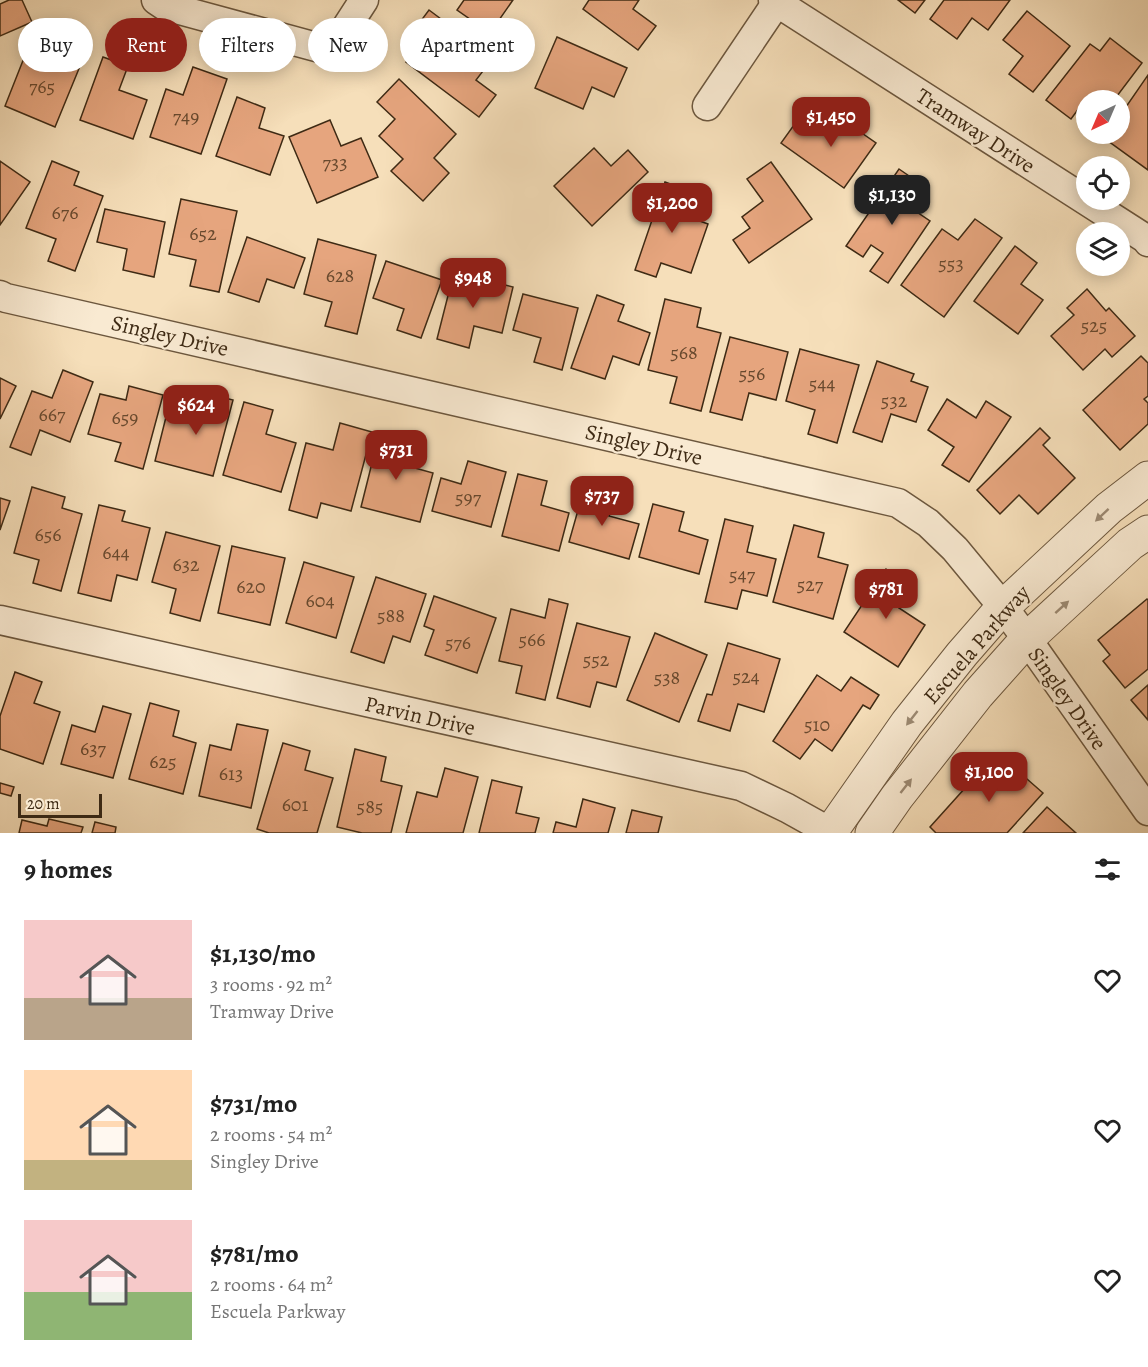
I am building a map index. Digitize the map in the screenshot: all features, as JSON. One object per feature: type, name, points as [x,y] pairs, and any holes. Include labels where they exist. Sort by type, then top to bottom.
[{"type":"street","points":[[156,0],[165,6],[332,51],[364,0]]},
{"type":"street","points":[[707,106],[775,1]]},
{"type":"street","name":"Tramway Drive","points":[[775,1],[1148,242]]},
{"type":"street","name":"Singley Drive","points":[[0,295],[898,503],[928,523],[955,549],[1003,607],[1148,812]]},
{"type":"street","name":"Escuela Parkway","points":[[831,833],[907,723],[1003,607],[1109,508],[1148,478]]},
{"type":"street","name":"Escuela Parkway","points":[[872,833],[897,796],[978,694],[1027,639],[1130,544],[1148,532]]},
{"type":"street","name":"Parvin Drive","points":[[0,620],[741,786],[831,833]]},
{"type":"building","points":[[9,0],[22,0],[30,18],[18,18],[18,28],[0,36],[0,4]]},
{"type":"building","points":[[464,0],[513,0],[500,18],[468,18],[457,10]]},
{"type":"building","points":[[589,0],[639,0],[633,9],[656,26],[638,50],[583,9]]},
{"type":"building","points":[[898,0],[925,0],[915,13]]},
{"type":"building","points":[[944,0],[1010,0],[988,30],[972,18],[957,39],[930,19]]},
{"type":"building","points":[[429,10],[440,18],[423,18]]},
{"type":"building","points":[[1027,11],[1070,46],[1033,92],[1009,74],[1023,56],[1003,40]]},
{"type":"building","points":[[557,37],[627,68],[614,97],[592,87],[583,109],[535,88]]},
{"type":"building","points":[[1110,38],[1142,63],[1122,90],[1076,90],[1076,112],[1071,119],[1046,100],[1090,44],[1100,51]]},
{"type":"building","points":[[103,57],[105,58],[105,72],[126,72],[119,90],[147,100],[133,139],[80,120]]},
{"type":"building","points":[[193,67],[199,69],[199,72],[207,72],[227,79],[201,154],[150,137],[166,89],[183,95]]},
{"type":"building","points":[[18,72],[78,72],[55,127],[5,106]]},
{"type":"building","points":[[419,72],[482,72],[476,80],[496,95],[479,117]]},
{"type":"building","points":[[1148,75],[1148,170],[1112,144],[1130,144],[1130,101]]},
{"type":"building","points":[[399,79],[456,134],[434,158],[449,173],[423,201],[391,171],[403,159],[379,136],[395,119],[377,102]]},
{"type":"building","points":[[237,97],[265,108],[259,128],[284,136],[270,175],[216,156]]},
{"type":"building","points":[[833,113],[876,143],[844,188],[781,143],[799,118],[819,132]]},
{"type":"building","points":[[330,120],[341,146],[361,138],[378,177],[317,203],[289,137]]},
{"type":"building","points":[[594,148],[611,166],[628,150],[648,172],[592,226],[554,186]]},
{"type":"building","points":[[0,161],[30,182],[0,225]]},
{"type":"building","points":[[52,161],[79,172],[74,185],[103,196],[75,271],[48,261],[56,239],[26,228]]},
{"type":"building","points":[[771,162],[812,219],[749,263],[733,240],[750,228],[742,217],[763,201],[747,179]]},
{"type":"building","points":[[899,169],[925,187],[911,208],[930,221],[888,283],[870,271],[883,253],[871,245],[863,257],[846,246]]},
{"type":"building","points":[[665,182],[694,193],[686,216],[708,224],[691,273],[661,263],[656,277],[635,270]]},
{"type":"building","points":[[181,199],[237,211],[219,292],[190,286],[196,260],[169,254]]},
{"type":"building","points":[[105,209],[165,222],[154,277],[123,270],[127,249],[97,242]]},
{"type":"building","points":[[975,219],[1002,238],[944,317],[901,285],[942,229],[958,240]]},
{"type":"building","points":[[247,237],[305,258],[294,288],[267,279],[259,302],[228,292]]},
{"type":"building","points":[[318,239],[376,255],[357,334],[325,326],[332,302],[304,294]]},
{"type":"building","points":[[1015,246],[1037,263],[1021,284],[1043,300],[1018,334],[974,301]]},
{"type":"building","points":[[386,261],[442,280],[421,338],[397,330],[404,309],[373,298]]},
{"type":"building","points":[[454,272],[513,287],[502,333],[474,326],[469,348],[437,339]]},
{"type":"building","points":[[1087,289],[1106,311],[1109,308],[1135,336],[1112,357],[1105,349],[1083,370],[1051,336],[1074,315],[1067,308]]},
{"type":"building","points":[[523,294],[578,308],[562,370],[534,362],[541,338],[513,330]]},
{"type":"building","points":[[597,295],[624,305],[618,321],[650,333],[639,365],[613,356],[605,379],[571,368]]},
{"type":"building","points":[[665,299],[701,308],[697,327],[721,333],[701,411],[670,403],[677,377],[648,370]]},
{"type":"building","points":[[730,337],[788,352],[776,400],[749,393],[742,420],[710,412]]},
{"type":"building","points":[[800,349],[859,365],[837,443],[808,434],[815,410],[786,401]]},
{"type":"building","points":[[1141,356],[1148,363],[1148,396],[1144,399],[1148,403],[1148,424],[1120,450],[1083,410]]},
{"type":"building","points":[[877,361],[914,374],[911,381],[928,387],[916,422],[891,414],[882,442],[853,432]]},
{"type":"building","points":[[63,370],[93,382],[70,442],[40,430],[31,455],[10,447],[32,391],[52,398]]},
{"type":"building","points":[[0,378],[16,386],[0,419]]},
{"type":"building","points":[[129,386],[163,395],[143,469],[115,461],[121,443],[88,434],[100,394],[126,400]]},
{"type":"building","points":[[201,392],[233,400],[213,476],[155,461],[167,413],[194,419]]},
{"type":"building","points":[[947,399],[976,418],[986,401],[1011,417],[969,482],[942,465],[954,447],[928,430]]},
{"type":"building","points":[[244,402],[273,410],[266,434],[296,443],[281,492],[223,475]]},
{"type":"building","points":[[340,423],[372,432],[351,511],[321,503],[317,518],[289,510],[306,443],[333,450]]},
{"type":"building","points":[[1040,428],[1050,438],[1043,445],[1075,478],[1038,514],[1019,495],[1000,514],[977,490]]},
{"type":"building","points":[[380,431],[411,439],[404,465],[433,473],[420,522],[361,507]]},
{"type":"building","points":[[468,461],[506,472],[491,527],[432,511],[441,478],[461,484]]},
{"type":"building","points":[[518,474],[547,481],[541,505],[569,513],[559,551],[502,536]]},
{"type":"building","points":[[32,487],[65,497],[62,508],[82,514],[61,591],[33,583],[39,560],[14,553]]},
{"type":"building","points":[[584,489],[614,497],[609,516],[639,524],[629,559],[569,542]]},
{"type":"building","points":[[0,498],[10,501],[0,530]]},
{"type":"building","points":[[653,504],[684,512],[679,531],[708,540],[699,574],[639,557]]},
{"type":"building","points":[[99,505],[125,511],[122,521],[150,528],[137,580],[117,575],[111,601],[78,593]]},
{"type":"building","points":[[725,519],[753,526],[747,552],[776,559],[767,596],[742,590],[737,609],[705,602]]},
{"type":"building","points":[[794,525],[824,533],[818,557],[848,565],[833,619],[773,602]]},
{"type":"building","points":[[166,532],[220,546],[200,621],[170,613],[176,589],[152,582]]},
{"type":"building","points":[[232,546],[285,558],[270,625],[218,613]]},
{"type":"building","points":[[304,562],[354,577],[336,638],[286,623]]},
{"type":"building","points":[[886,569],[913,587],[899,608],[925,625],[898,667],[844,632]]},
{"type":"building","points":[[376,577],[426,594],[410,642],[393,636],[384,663],[351,652]]},
{"type":"building","points":[[434,596],[496,618],[477,673],[425,655],[434,630],[424,626]]},
{"type":"building","points":[[549,599],[568,604],[545,700],[516,693],[522,666],[499,661],[511,609],[545,618]]},
{"type":"building","points":[[1147,599],[1148,669],[1125,688],[1103,661],[1110,655],[1098,640]]},
{"type":"building","points":[[577,623],[630,637],[616,687],[597,682],[590,707],[557,698]]},
{"type":"building","points":[[655,633],[707,655],[679,722],[627,700]]},
{"type":"building","points":[[728,643],[780,659],[764,712],[738,704],[730,731],[698,721],[707,694],[712,695]]},
{"type":"building","points":[[15,672],[42,682],[34,703],[60,712],[43,764],[0,749],[0,716]]},
{"type":"building","points":[[817,675],[841,691],[851,677],[879,695],[870,709],[863,705],[832,751],[815,739],[800,759],[773,741]]},
{"type":"building","points":[[1148,685],[1148,720],[1131,700]]},
{"type":"building","points":[[150,703],[179,711],[173,736],[196,743],[183,794],[129,779]]},
{"type":"building","points":[[103,706],[131,714],[113,778],[61,764],[72,725],[95,732]]},
{"type":"building","points":[[237,724],[268,730],[251,808],[199,796],[210,745],[231,750]]},
{"type":"building","points":[[283,743],[310,751],[305,770],[333,778],[317,833],[269,833],[257,829]]},
{"type":"building","points":[[355,749],[386,757],[381,781],[402,786],[391,833],[362,833],[337,827]]},
{"type":"building","points":[[993,757],[1015,777],[1019,772],[1043,793],[1007,833],[936,833],[930,827]]},
{"type":"building","points":[[445,768],[478,777],[463,833],[406,833],[417,792],[437,797]]},
{"type":"building","points":[[492,780],[522,787],[516,813],[539,818],[535,833],[479,833]]},
{"type":"building","points":[[0,783],[14,787],[11,796],[0,793]]},
{"type":"building","points":[[583,799],[615,808],[608,833],[553,833],[556,822],[576,827]]},
{"type":"building","points":[[1047,807],[1076,833],[1023,833]]},
{"type":"building","points":[[632,810],[662,817],[658,833],[626,833]]},
{"type":"building","points":[[49,819],[83,827],[81,833],[19,833],[22,820],[47,826]]},
{"type":"building","points":[[95,822],[116,827],[115,833],[92,833]]}]
